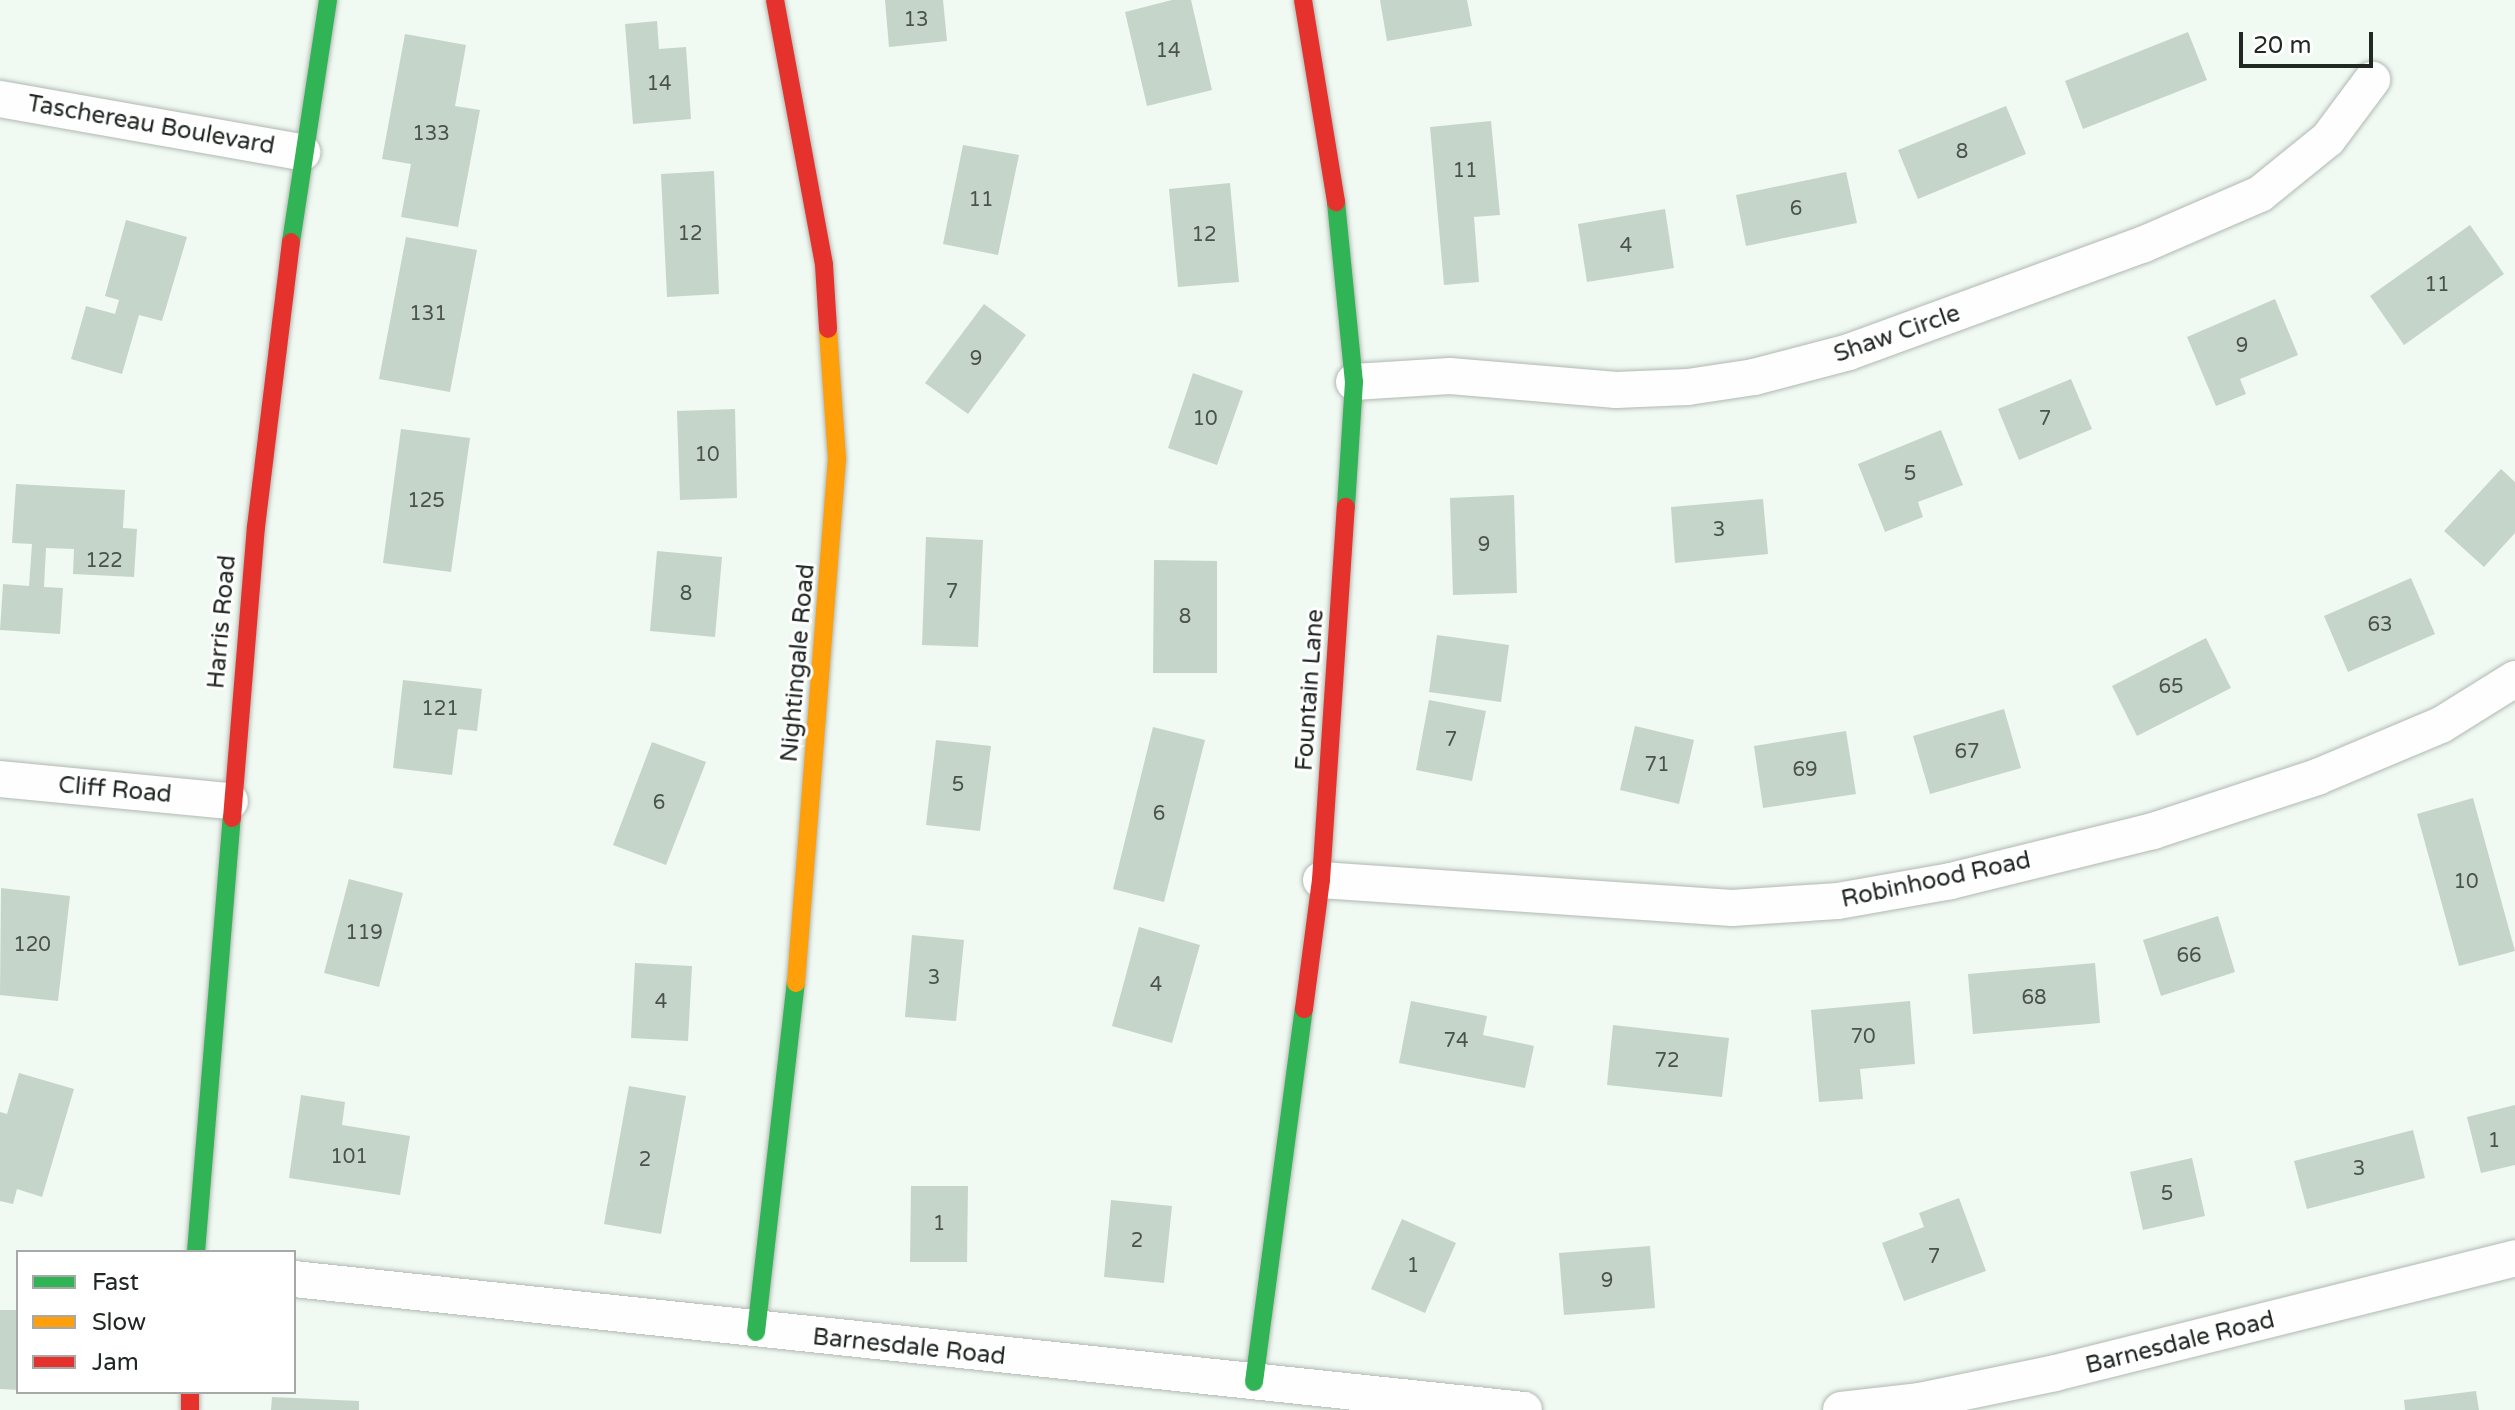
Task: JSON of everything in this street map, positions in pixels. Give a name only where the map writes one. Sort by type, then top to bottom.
[{"type":"street","name":"Harris Road","points":[[196,1250],[230,801],[261,481],[302,152],[328,0]]},
{"type":"street","name":"Nightingale Road","points":[[756,1332],[795,994],[837,459],[824,265],[775,0]]},
{"type":"street","name":"Fountain Lane","points":[[1254,1382],[1321,880],[1354,382],[1336,205],[1303,0]]},
{"type":"street","name":"Shaw Circle","points":[[1354,382],[1450,376],[1616,390],[1688,387],[1754,377],[1849,352],[2142,245],[2260,194],[2328,139],[2372,80]]},
{"type":"street","name":"Taschereau Boulevard","points":[[0,99],[302,152]]},
{"type":"street","name":"Robinhood Road","points":[[1321,880],[1732,908],[1838,901],[1951,881],[2153,831],[2374,756],[2512,689]]},
{"type":"street","name":"Cliff Road","points":[[0,779],[230,801]]},
{"type":"street","name":"Barnesdale Road","points":[[1841,1410],[1920,1401],[2055,1373],[2515,1258]]},
{"type":"street","name":"Barnesdale Road","points":[[296,1279],[756,1332],[1524,1410]]},
{"type":"building","points":[[885,0],[943,0],[947,41],[889,47]]},
{"type":"building","points":[[1172,0],[1191,0],[1212,90],[1147,106],[1125,12]]},
{"type":"building","points":[[1380,0],[1467,0],[1472,26],[1387,41]]},
{"type":"building","points":[[657,21],[659,49],[686,47],[691,119],[633,124],[625,24]]},
{"type":"building","points":[[2188,32],[2207,80],[2083,129],[2065,81]]},
{"type":"building","points":[[405,34],[466,45],[455,106],[480,110],[458,227],[401,217],[411,164],[382,159]]},
{"type":"building","points":[[2006,106],[2026,154],[1918,199],[1898,150]]},
{"type":"building","points":[[1491,121],[1500,215],[1474,217],[1479,282],[1444,285],[1430,127]]},
{"type":"building","points":[[963,145],[1019,155],[998,255],[943,244]]},
{"type":"building","points":[[714,171],[719,294],[667,297],[661,174]]},
{"type":"building","points":[[1846,172],[1857,223],[1746,246],[1736,195]]},
{"type":"building","points":[[1230,183],[1239,282],[1178,287],[1169,189]]},
{"type":"building","points":[[1665,209],[1674,268],[1587,282],[1578,224]]},
{"type":"building","points":[[126,220],[187,237],[162,321],[139,315],[122,374],[71,359],[86,306],[115,314],[119,300],[105,296]]},
{"type":"building","points":[[2470,225],[2504,274],[2404,345],[2370,296]]},
{"type":"building","points":[[406,237],[477,250],[450,392],[379,379]]},
{"type":"building","points":[[2275,299],[2298,355],[2240,379],[2246,394],[2216,406],[2187,337]]},
{"type":"building","points":[[984,304],[1026,335],[968,414],[925,383]]},
{"type":"building","points":[[1193,373],[1243,391],[1217,465],[1168,448]]},
{"type":"building","points":[[2071,379],[2092,429],[2019,460],[1998,409]]},
{"type":"building","points":[[735,409],[737,498],[680,500],[677,411]]},
{"type":"building","points":[[401,429],[470,438],[451,572],[383,563]]},
{"type":"building","points":[[1941,430],[1963,485],[1918,502],[1923,517],[1885,532],[1858,464]]},
{"type":"building","points":[[2501,469],[2515,482],[2515,533],[2484,567],[2444,531]]},
{"type":"building","points":[[16,484],[125,490],[123,528],[137,529],[134,577],[73,574],[74,549],[46,548],[44,587],[63,588],[60,634],[0,630],[3,584],[29,586],[32,544],[12,543]]},
{"type":"building","points":[[1514,495],[1517,593],[1453,595],[1450,498]]},
{"type":"building","points":[[1763,499],[1768,554],[1675,563],[1671,507]]},
{"type":"building","points":[[926,537],[983,540],[978,647],[922,645]]},
{"type":"building","points":[[657,551],[722,557],[715,637],[650,631]]},
{"type":"building","points":[[1154,560],[1217,561],[1217,673],[1153,673]]},
{"type":"building","points":[[2411,578],[2435,634],[2348,672],[2324,616]]},
{"type":"building","points":[[1437,635],[1509,645],[1501,702],[1429,692]]},
{"type":"building","points":[[2206,638],[2231,688],[2137,736],[2112,686]]},
{"type":"building","points":[[403,680],[482,689],[477,731],[458,729],[452,775],[393,768]]},
{"type":"building","points":[[1429,700],[1486,711],[1472,781],[1416,770]]},
{"type":"building","points":[[2004,709],[2021,768],[1930,794],[1913,736]]},
{"type":"building","points":[[1635,726],[1694,740],[1679,804],[1620,790]]},
{"type":"building","points":[[1153,727],[1205,740],[1164,902],[1113,889]]},
{"type":"building","points":[[1846,731],[1856,794],[1763,808],[1754,746]]},
{"type":"building","points":[[936,740],[991,746],[980,831],[926,825]]},
{"type":"building","points":[[652,742],[706,762],[666,865],[613,845]]},
{"type":"building","points":[[2473,798],[2515,951],[2459,966],[2417,814]]},
{"type":"building","points":[[349,879],[403,893],[379,987],[324,973]]},
{"type":"building","points":[[1,888],[70,896],[58,1001],[0,995]]},
{"type":"building","points":[[2218,916],[2235,972],[2161,996],[2143,940]]},
{"type":"building","points":[[1139,927],[1200,945],[1172,1043],[1112,1026]]},
{"type":"building","points":[[912,935],[964,940],[956,1021],[905,1017]]},
{"type":"building","points":[[635,963],[692,966],[688,1041],[631,1038]]},
{"type":"building","points":[[2095,963],[2100,1023],[1973,1034],[1968,974]]},
{"type":"building","points":[[1411,1001],[1487,1016],[1483,1035],[1534,1046],[1525,1088],[1399,1063]]},
{"type":"building","points":[[1910,1001],[1915,1064],[1860,1069],[1863,1099],[1819,1102],[1811,1010]]},
{"type":"building","points":[[1613,1025],[1729,1038],[1722,1097],[1607,1085]]},
{"type":"building","points":[[19,1073],[74,1089],[42,1197],[17,1189],[13,1204],[0,1201],[0,1112],[7,1114]]},
{"type":"building","points":[[629,1086],[686,1096],[661,1234],[604,1224]]},
{"type":"building","points":[[301,1095],[345,1102],[342,1125],[410,1136],[400,1195],[289,1178]]},
{"type":"building","points":[[2515,1105],[2515,1165],[2481,1173],[2467,1117]]},
{"type":"building","points":[[2413,1130],[2425,1178],[2307,1209],[2294,1161]]},
{"type":"building","points":[[2192,1158],[2205,1216],[2143,1230],[2130,1172]]},
{"type":"building","points":[[911,1186],[968,1186],[967,1262],[910,1262]]},
{"type":"building","points":[[1959,1198],[1986,1271],[1904,1301],[1882,1243],[1924,1227],[1919,1213]]},
{"type":"building","points":[[1111,1200],[1172,1206],[1164,1283],[1104,1277]]},
{"type":"building","points":[[1402,1219],[1456,1243],[1425,1313],[1371,1289]]},
{"type":"building","points":[[1650,1246],[1655,1308],[1564,1315],[1559,1253]]},
{"type":"building","points":[[0,1310],[16,1310],[16,1390],[0,1389]]},
{"type":"building","points":[[2476,1391],[2479,1410],[2405,1410],[2404,1400]]},
{"type":"building","points":[[272,1397],[359,1401],[359,1410],[271,1410]]},
{"type":"traffic: fast","points":[[291,242],[328,0]]},
{"type":"traffic: fast","points":[[1336,202],[1354,382],[1346,507]]},
{"type":"traffic: fast","points":[[196,1250],[232,818]]},
{"type":"traffic: fast","points":[[756,1332],[796,983]]},
{"type":"traffic: fast","points":[[1254,1382],[1304,1009]]},
{"type":"traffic: slow","points":[[796,983],[837,459],[828,329]]},
{"type":"traffic: jam","points":[[775,0],[824,265],[828,329]]},
{"type":"traffic: jam","points":[[1303,0],[1336,202]]},
{"type":"traffic: jam","points":[[232,818],[256,527],[291,242]]},
{"type":"traffic: jam","points":[[1304,1009],[1321,880],[1346,507]]},
{"type":"traffic: jam","points":[[190,1394],[190,1410]]}]
